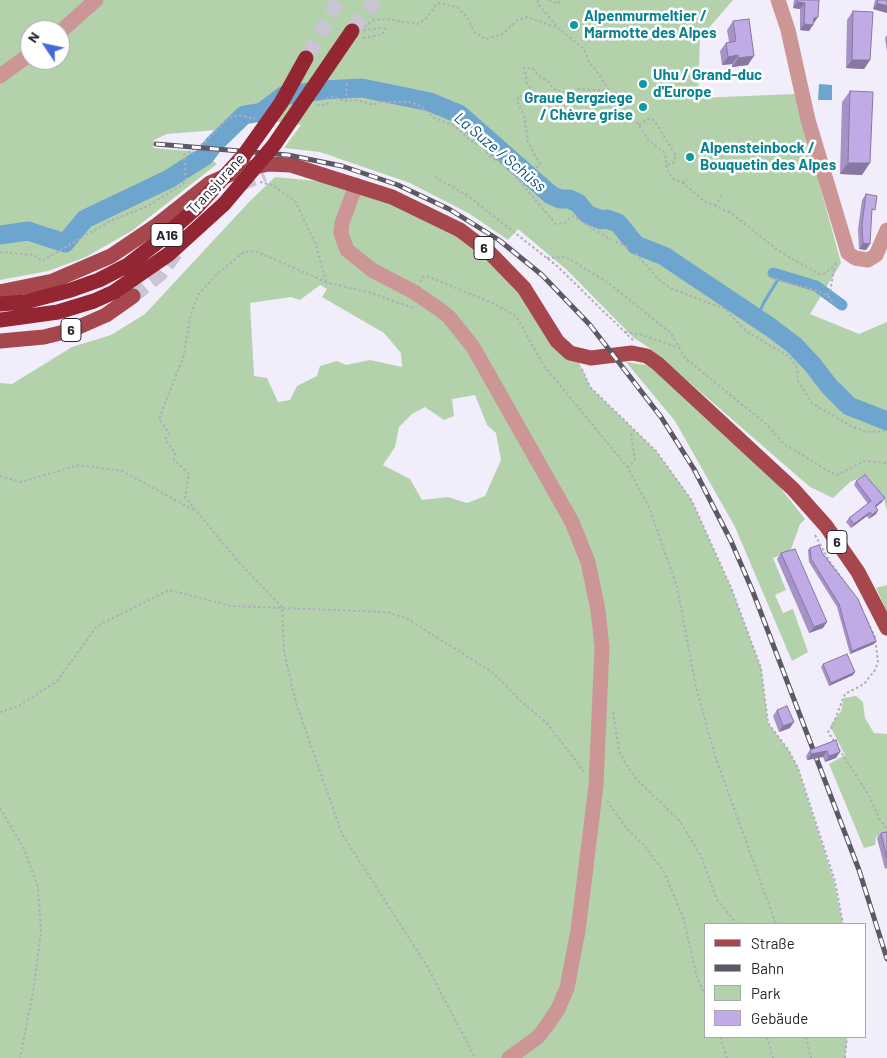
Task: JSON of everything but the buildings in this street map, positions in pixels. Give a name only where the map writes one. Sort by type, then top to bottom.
[{"type":"highway","name":"Transjurane","points":[[1,320],[58,312],[114,292],[171,253],[224,204],[274,146],[355,32]]},
{"type":"highway","name":"Transjurane","points":[[0,304],[58,294],[99,280],[128,265],[154,246],[206,198],[244,155],[281,103],[307,57]]},
{"type":"main road","name":"6","points":[[0,292],[53,281],[83,270],[134,242],[190,197],[218,179],[247,168],[278,164],[356,185],[426,212],[460,230],[482,246],[524,288],[557,341],[566,351],[576,356],[591,358],[632,353],[646,356],[658,364],[793,489],[826,526],[862,579],[887,628]]},
{"type":"main road","name":"6","points":[[264,180],[309,171]]},
{"type":"main road","name":"6","points":[[0,340],[35,338],[72,330],[106,314],[133,296]]},
{"type":"street","points":[[70,23],[96,0]]},
{"type":"street","points":[[778,0],[788,30],[808,120],[848,253],[862,260],[874,256],[883,244],[887,230]]},
{"type":"street","points":[[0,76],[20,61]]},
{"type":"street","points":[[356,185],[342,223],[341,234],[347,250],[372,270],[414,292],[449,317],[473,348],[555,490],[581,544],[598,610],[602,647],[596,786],[578,931],[567,988],[558,1009],[538,1038],[509,1058]]},
{"type":"path","points":[[538,0],[538,4],[558,28],[584,49],[589,62],[620,110],[639,125],[649,141],[665,153],[668,174],[704,201],[731,213],[779,251],[816,273],[826,273],[838,261]]},
{"type":"path","points":[[549,0],[557,4],[562,0]]},
{"type":"path","points":[[355,32],[381,36],[385,29],[364,30],[366,25],[374,20],[386,19],[414,24],[422,22],[440,3],[457,7],[467,17],[474,32],[486,39],[502,34],[518,20],[527,17],[558,28]]},
{"type":"path","points":[[522,180],[539,166],[528,142],[524,116],[517,101],[518,97],[522,96],[536,100],[537,98],[527,83],[524,68],[532,68],[538,75],[549,82],[554,89],[561,92],[577,89],[608,91]]},
{"type":"path","points":[[346,101],[347,82]]},
{"type":"path","points":[[616,104],[627,96]]},
{"type":"path","points":[[314,104],[320,107],[327,105],[328,98],[334,97],[346,101],[354,100],[374,105],[379,102],[410,102],[421,106],[434,118],[453,126],[474,143],[481,145],[492,159],[503,162],[522,180],[532,197],[556,224],[564,224],[573,216],[598,234],[611,240]]},
{"type":"path","points":[[0,252],[34,255],[42,261],[110,221],[148,206],[182,186],[186,180],[183,157],[204,143],[227,119],[234,116],[249,119],[260,117]]},
{"type":"path","points":[[639,125],[648,119],[654,120],[676,156],[673,163],[667,165]]},
{"type":"path","points":[[435,177],[468,196],[547,258],[624,332],[642,335],[680,348]]},
{"type":"path","points":[[683,184],[688,179]]},
{"type":"path","points":[[264,180],[287,194],[298,206],[316,246],[326,282]]},
{"type":"path","points":[[716,206],[722,195]]},
{"type":"path","points":[[616,242],[630,248]]},
{"type":"path","points":[[419,310],[374,294],[326,282],[255,251],[244,252],[218,273],[198,295],[190,317],[184,355],[159,420],[169,433],[165,439],[175,453],[174,460],[189,474],[185,497],[194,511],[282,607],[284,651],[296,704],[342,834],[427,966],[475,1058]]},
{"type":"path","points":[[636,253],[658,278],[670,288],[725,309],[746,331],[790,357],[797,368],[798,381],[812,403],[849,425],[866,432],[887,432]]},
{"type":"path","points":[[547,258],[566,257],[594,272],[671,334],[685,358],[766,424],[784,444],[830,472],[838,475],[864,461],[887,463]]},
{"type":"path","points":[[827,295],[830,292],[834,267]]},
{"type":"path","points":[[414,292],[424,276],[427,276],[495,304],[516,316],[544,366],[628,468],[649,508],[677,588],[696,688],[715,756],[776,923]]},
{"type":"path","points":[[772,278],[827,295],[832,301]]},
{"type":"path","points":[[576,356],[590,387],[635,429],[667,465],[692,501],[732,590],[761,668],[768,723],[789,751],[798,768],[834,881],[843,923]]},
{"type":"path","points":[[628,468],[635,459],[631,436],[635,429]]},
{"type":"path","points":[[0,476],[21,482],[79,465],[122,472],[194,511]]},
{"type":"path","points":[[816,535],[830,562],[852,592]]},
{"type":"path","points":[[0,712],[19,706],[57,681],[97,626],[169,590],[231,606],[386,612],[406,618],[492,672],[546,723],[627,829],[643,844],[664,872],[683,917],[697,977],[704,993]]},
{"type":"path","points":[[865,615],[876,637],[878,662],[875,670],[864,684],[845,694],[832,727],[828,732],[868,794],[880,820],[887,829]]},
{"type":"path","points":[[612,705],[618,751],[636,778],[680,820],[701,856],[718,900],[736,923]]},
{"type":"path","points":[[0,808],[24,849],[38,887],[41,932],[33,992],[20,1058]]},
{"type":"path","points":[[720,1038],[727,1058]]},
{"type":"path","points":[[767,1038],[773,1058]]},
{"type":"path","points":[[806,1038],[811,1058]]},
{"type":"path","points":[[845,1058],[847,1038]]},
{"type":"green space","points":[[0,0],[733,0],[700,38],[698,98],[795,94],[841,263],[810,314],[859,334],[887,322],[887,511],[884,498],[862,477],[850,482],[833,498],[810,487],[651,349],[634,338],[567,270],[518,229],[508,240],[470,214],[410,183],[320,152],[284,148],[301,125],[263,120],[217,130],[167,134],[154,140],[153,148],[200,152],[217,164],[133,230],[86,257],[48,271],[0,280]]},
{"type":"green space","points":[[275,177],[356,185],[474,240],[576,356],[590,387],[656,451],[692,501],[732,590],[761,668],[768,723],[789,751],[798,768],[834,881],[843,923],[704,923],[704,1038],[847,1038],[845,1058],[0,1058],[0,383],[12,384],[72,347],[111,335],[145,314],[250,201]],"holes":[[[320,285],[327,289],[322,297],[384,333],[401,353],[402,367],[370,360],[346,365],[337,361],[320,366],[317,376],[297,386],[290,400],[278,402],[267,378],[254,376],[250,303],[291,297],[300,300]],[[475,395],[487,425],[496,433],[501,460],[485,496],[467,503],[448,497],[422,500],[410,479],[383,465],[395,447],[399,427],[412,414],[425,407],[444,420],[454,416],[452,399]]]},
{"type":"green space","points":[[626,362],[646,365],[662,375],[779,486],[805,519],[800,524],[790,552],[773,558],[786,590],[775,595],[783,613],[793,609],[808,652],[792,661],[735,527],[675,421]]},
{"type":"green space","points":[[887,585],[887,612],[876,588]]},
{"type":"green space","points":[[856,696],[863,702],[865,718],[874,733],[887,734],[887,833],[876,837],[875,845],[864,848],[829,764],[845,755],[830,726],[841,711],[844,698]]},
{"type":"water","points":[[819,84],[832,85],[832,100],[818,100]]},
{"type":"waterway","name":"La Suze / Schüss","points":[[0,235],[28,231],[65,243],[85,219],[169,179],[205,156],[214,144],[244,115],[262,112],[283,96],[323,90],[362,88],[430,102],[459,114],[551,195],[578,203],[587,214],[601,220],[607,219],[618,223],[636,245],[664,256],[770,327],[794,345],[849,406],[887,421]]},
{"type":"waterway","points":[[773,273],[816,286],[842,305]]},
{"type":"waterway","points":[[757,319],[763,304],[780,276]]},
{"type":"tunnel","points":[[308,55],[339,0]]},
{"type":"tunnel","points":[[353,29],[376,0]]},
{"type":"tunnel","points":[[240,184],[264,174]]},
{"type":"tunnel","points":[[133,296],[160,274],[180,247]]},
{"type":"railway","points":[[156,144],[288,155],[342,166],[398,185],[449,209],[499,240],[542,275],[590,325],[661,417],[694,469],[731,541],[753,592],[859,870],[887,959]]},
{"type":"place","name":"Alpenmurmeltier / Marmotte des Alpes","points":[[574,25]]},
{"type":"place","name":"Uhu / Grand-duc d'Europe","points":[[643,84]]},
{"type":"place","name":"Graue Bergziege / Chèvre grise","points":[[643,107]]},
{"type":"place","name":"Alpensteinbock / Bouquetin des Alpes","points":[[690,157]]}]
